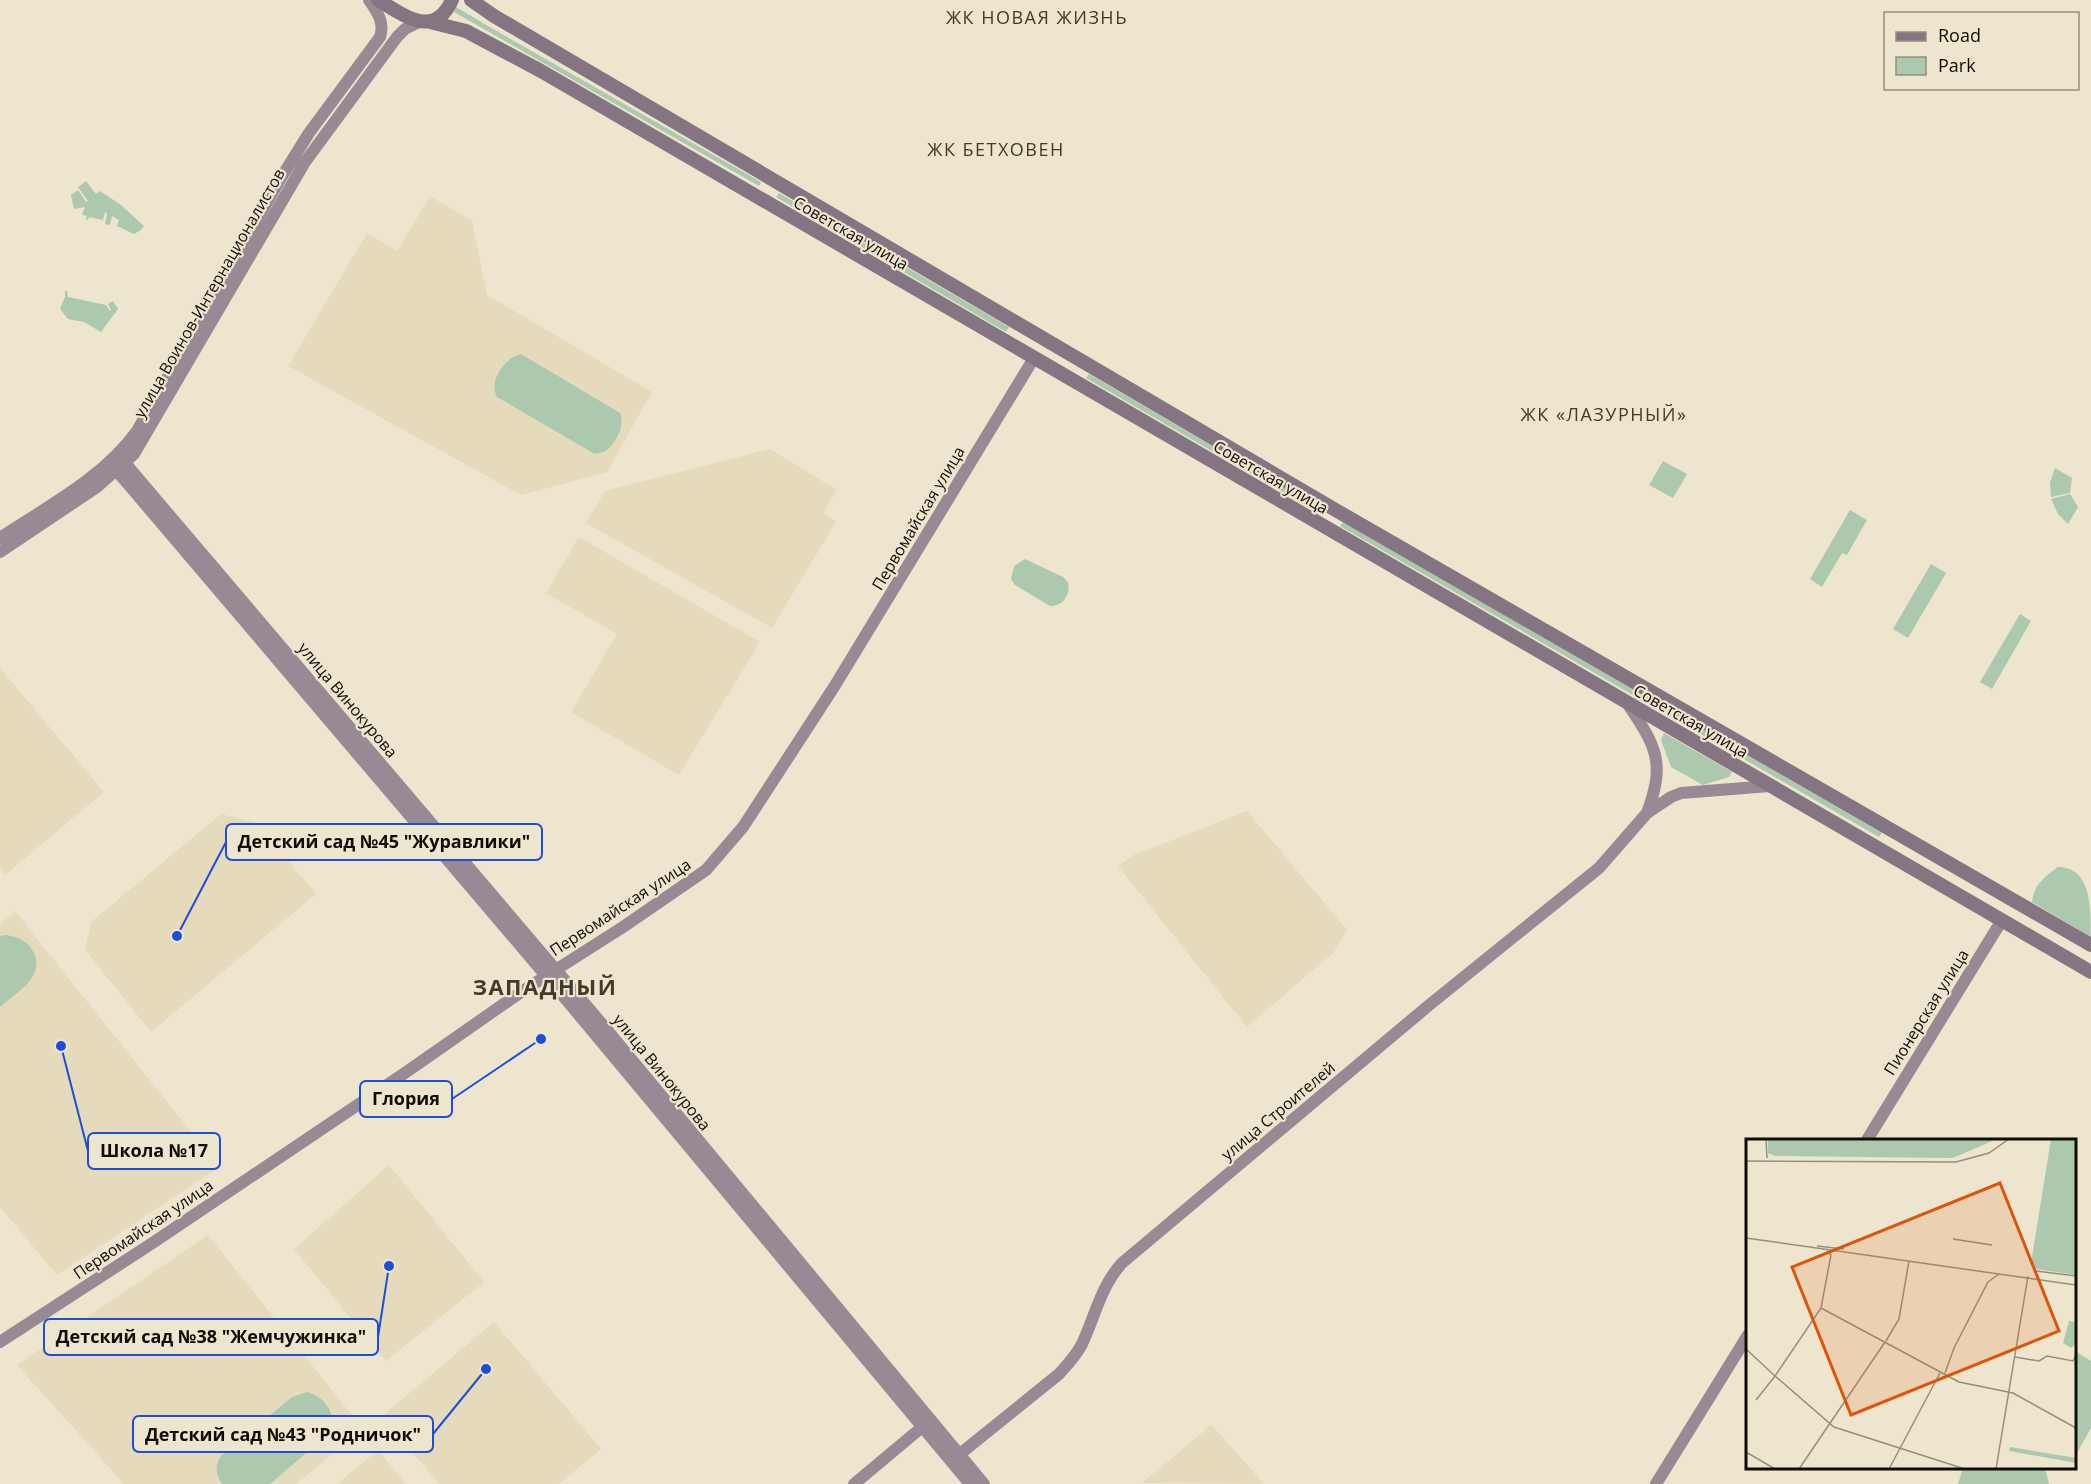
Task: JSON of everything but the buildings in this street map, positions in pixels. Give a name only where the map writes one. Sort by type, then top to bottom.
[{"type":"main road","name":"улица Воинов-Интернационалистов","points":[[244,255],[280,178],[309,133],[380,37],[382,24],[369,0]]},
{"type":"main road","name":"Советская улица","points":[[378,0],[424,22],[450,26],[481,38],[2091,972]]},
{"type":"main road","points":[[424,22],[439,18],[452,0]]},
{"type":"main road","name":"Советская улица","points":[[471,0],[494,16],[1339,512],[2091,945]]},
{"type":"main road","name":"улица Воинов-Интернационалистов","points":[[2,544],[97,487],[119,464],[244,255],[305,162],[397,37],[405,29],[424,22]]},
{"type":"main road","points":[[763,201],[774,181]]},
{"type":"main road","name":"Первомайская улица","points":[[0,1342],[195,1215],[550,973],[623,927],[706,870],[743,827],[834,687],[1045,340]]},
{"type":"main road","name":"улица Винокурова","points":[[119,464],[550,973],[602,1024],[761,1225],[955,1458],[984,1484]]},
{"type":"main road","points":[[1329,530],[1339,512]]},
{"type":"main road","name":"улица Строителей","points":[[1627,703],[1647,733],[1655,754],[1656,788],[1647,813]]},
{"type":"main road","name":"улица Строителей","points":[[955,1458],[1059,1374],[1071,1361],[1081,1345],[1110,1276],[1122,1263],[1428,1006],[1599,868],[1647,813],[1671,797],[1682,794],[1770,786]]},
{"type":"main road","points":[[1887,854],[1898,834]]},
{"type":"main road","name":"Пионерская улица","points":[[1868,1139],[2014,901]]},
{"type":"main road","points":[[1656,1484],[1746,1338]]},
{"type":"main road","points":[[854,1484],[926,1423]]},
{"type":"main road","name":"улица Винокурова","points":[[955,1458],[970,1484]]},
{"type":"shaded area","points":[[430,196],[472,221],[487,295],[652,392],[607,472],[521,495],[288,366],[367,233],[397,251]]},
{"type":"shaded area","points":[[770,449],[837,490],[823,513],[836,522],[772,628],[586,523],[605,491]]},
{"type":"shaded area","points":[[579,537],[760,642],[679,775],[571,712],[617,634],[546,593]]},
{"type":"shaded area","points":[[0,668],[104,792],[5,875],[0,869]]},
{"type":"shaded area","points":[[1247,811],[1347,930],[1334,952],[1247,1027],[1118,866],[1134,855]]},
{"type":"shaded area","points":[[221,814],[257,823],[316,894],[151,1032],[85,950],[91,922]]},
{"type":"shaded area","points":[[15,911],[219,1167],[57,1275],[0,1207],[0,924]]},
{"type":"shaded area","points":[[389,1165],[484,1282],[386,1361],[294,1249]]},
{"type":"shaded area","points":[[208,1235],[363,1429],[296,1484],[124,1484],[17,1365]]},
{"type":"shaded area","points":[[494,1322],[601,1449],[559,1484],[439,1484],[382,1416]]},
{"type":"shaded area","points":[[1211,1424],[1264,1484],[1142,1483],[1204,1431]]},
{"type":"shaded area","points":[[378,1450],[406,1484],[337,1484]]},
{"type":"green space","points":[[456,7],[761,182],[759,186],[454,12]]},
{"type":"green space","points":[[86,181],[96,194],[100,191],[121,205],[144,226],[141,230],[134,234],[117,226],[119,220],[112,216],[110,225],[105,224],[107,213],[105,212],[103,220],[89,217],[86,220],[87,217],[82,214],[85,207],[74,209],[71,195],[78,190],[86,202],[88,201],[78,187]]},
{"type":"green space","points":[[779,193],[1009,327],[1006,332],[776,197]]},
{"type":"green space","points":[[65,291],[68,297],[106,305],[110,311],[108,304],[113,301],[118,309],[101,332],[84,322],[68,319],[60,309]]},
{"type":"green space","points":[[521,354],[620,413],[621,426],[611,446],[605,451],[593,453],[497,397],[496,377],[509,360]]},
{"type":"green space","points":[[1089,374],[1322,510],[1320,514],[1086,378]]},
{"type":"green space","points":[[1663,461],[1687,474],[1673,498],[1649,485]]},
{"type":"green space","points":[[2055,468],[2072,478],[2070,493],[2051,497],[2050,483]]},
{"type":"green space","points":[[2070,494],[2078,507],[2068,524],[2058,514],[2051,499]]},
{"type":"green space","points":[[1850,510],[1867,520],[1847,555],[1842,553],[1822,587],[1810,579]]},
{"type":"green space","points":[[1343,522],[1882,833],[1879,837],[1340,526]]},
{"type":"green space","points":[[1025,559],[1063,577],[1068,582],[1067,595],[1062,602],[1050,606],[1015,585],[1011,579],[1014,566]]},
{"type":"green space","points":[[1931,564],[1946,573],[1908,638],[1893,629]]},
{"type":"green space","points":[[2020,614],[2031,621],[1992,689],[1980,682]]},
{"type":"green space","points":[[1664,733],[1732,772],[1729,777],[1703,785],[1671,767],[1661,740]]},
{"type":"green space","points":[[2058,867],[2069,869],[2083,881],[2089,902],[2091,937],[2032,902],[2041,882]]},
{"type":"green space","points":[[6,935],[22,940],[31,948],[36,960],[36,968],[28,983],[0,1007],[0,936]]},
{"type":"green space","points":[[2076,1352],[2091,1361],[2091,1428],[2076,1455]]},
{"type":"green space","points":[[307,1392],[320,1398],[329,1409],[332,1421],[327,1435],[270,1484],[222,1484],[217,1470],[217,1463],[221,1456],[292,1397]]},
{"type":"green space","points":[[1963,1469],[2045,1469],[2049,1484],[1958,1484]]},
{"type":"place","name":"Детский сад №45 \"Журавлики\"","points":[[177,936]]},
{"type":"place","name":"Глория","points":[[541,1039]]},
{"type":"place","name":"Школа №17","points":[[61,1046]]},
{"type":"place","name":"Детский сад №38 \"Жемчужинка\"","points":[[389,1266]]},
{"type":"place","name":"Детский сад №43 \"Родничок\"","points":[[486,1369]]},
{"type":"district","name":"ЖК НОВАЯ ЖИЗНЬ","points":[[1037,17]]},
{"type":"district","name":"ЖК БЕТХОВЕН","points":[[996,149]]},
{"type":"district","name":"ЖК «ЛАЗУРНЫЙ»","points":[[1604,414]]},
{"type":"district","name":"ЗАПАДНЫЙ","points":[[545,986]]}]
